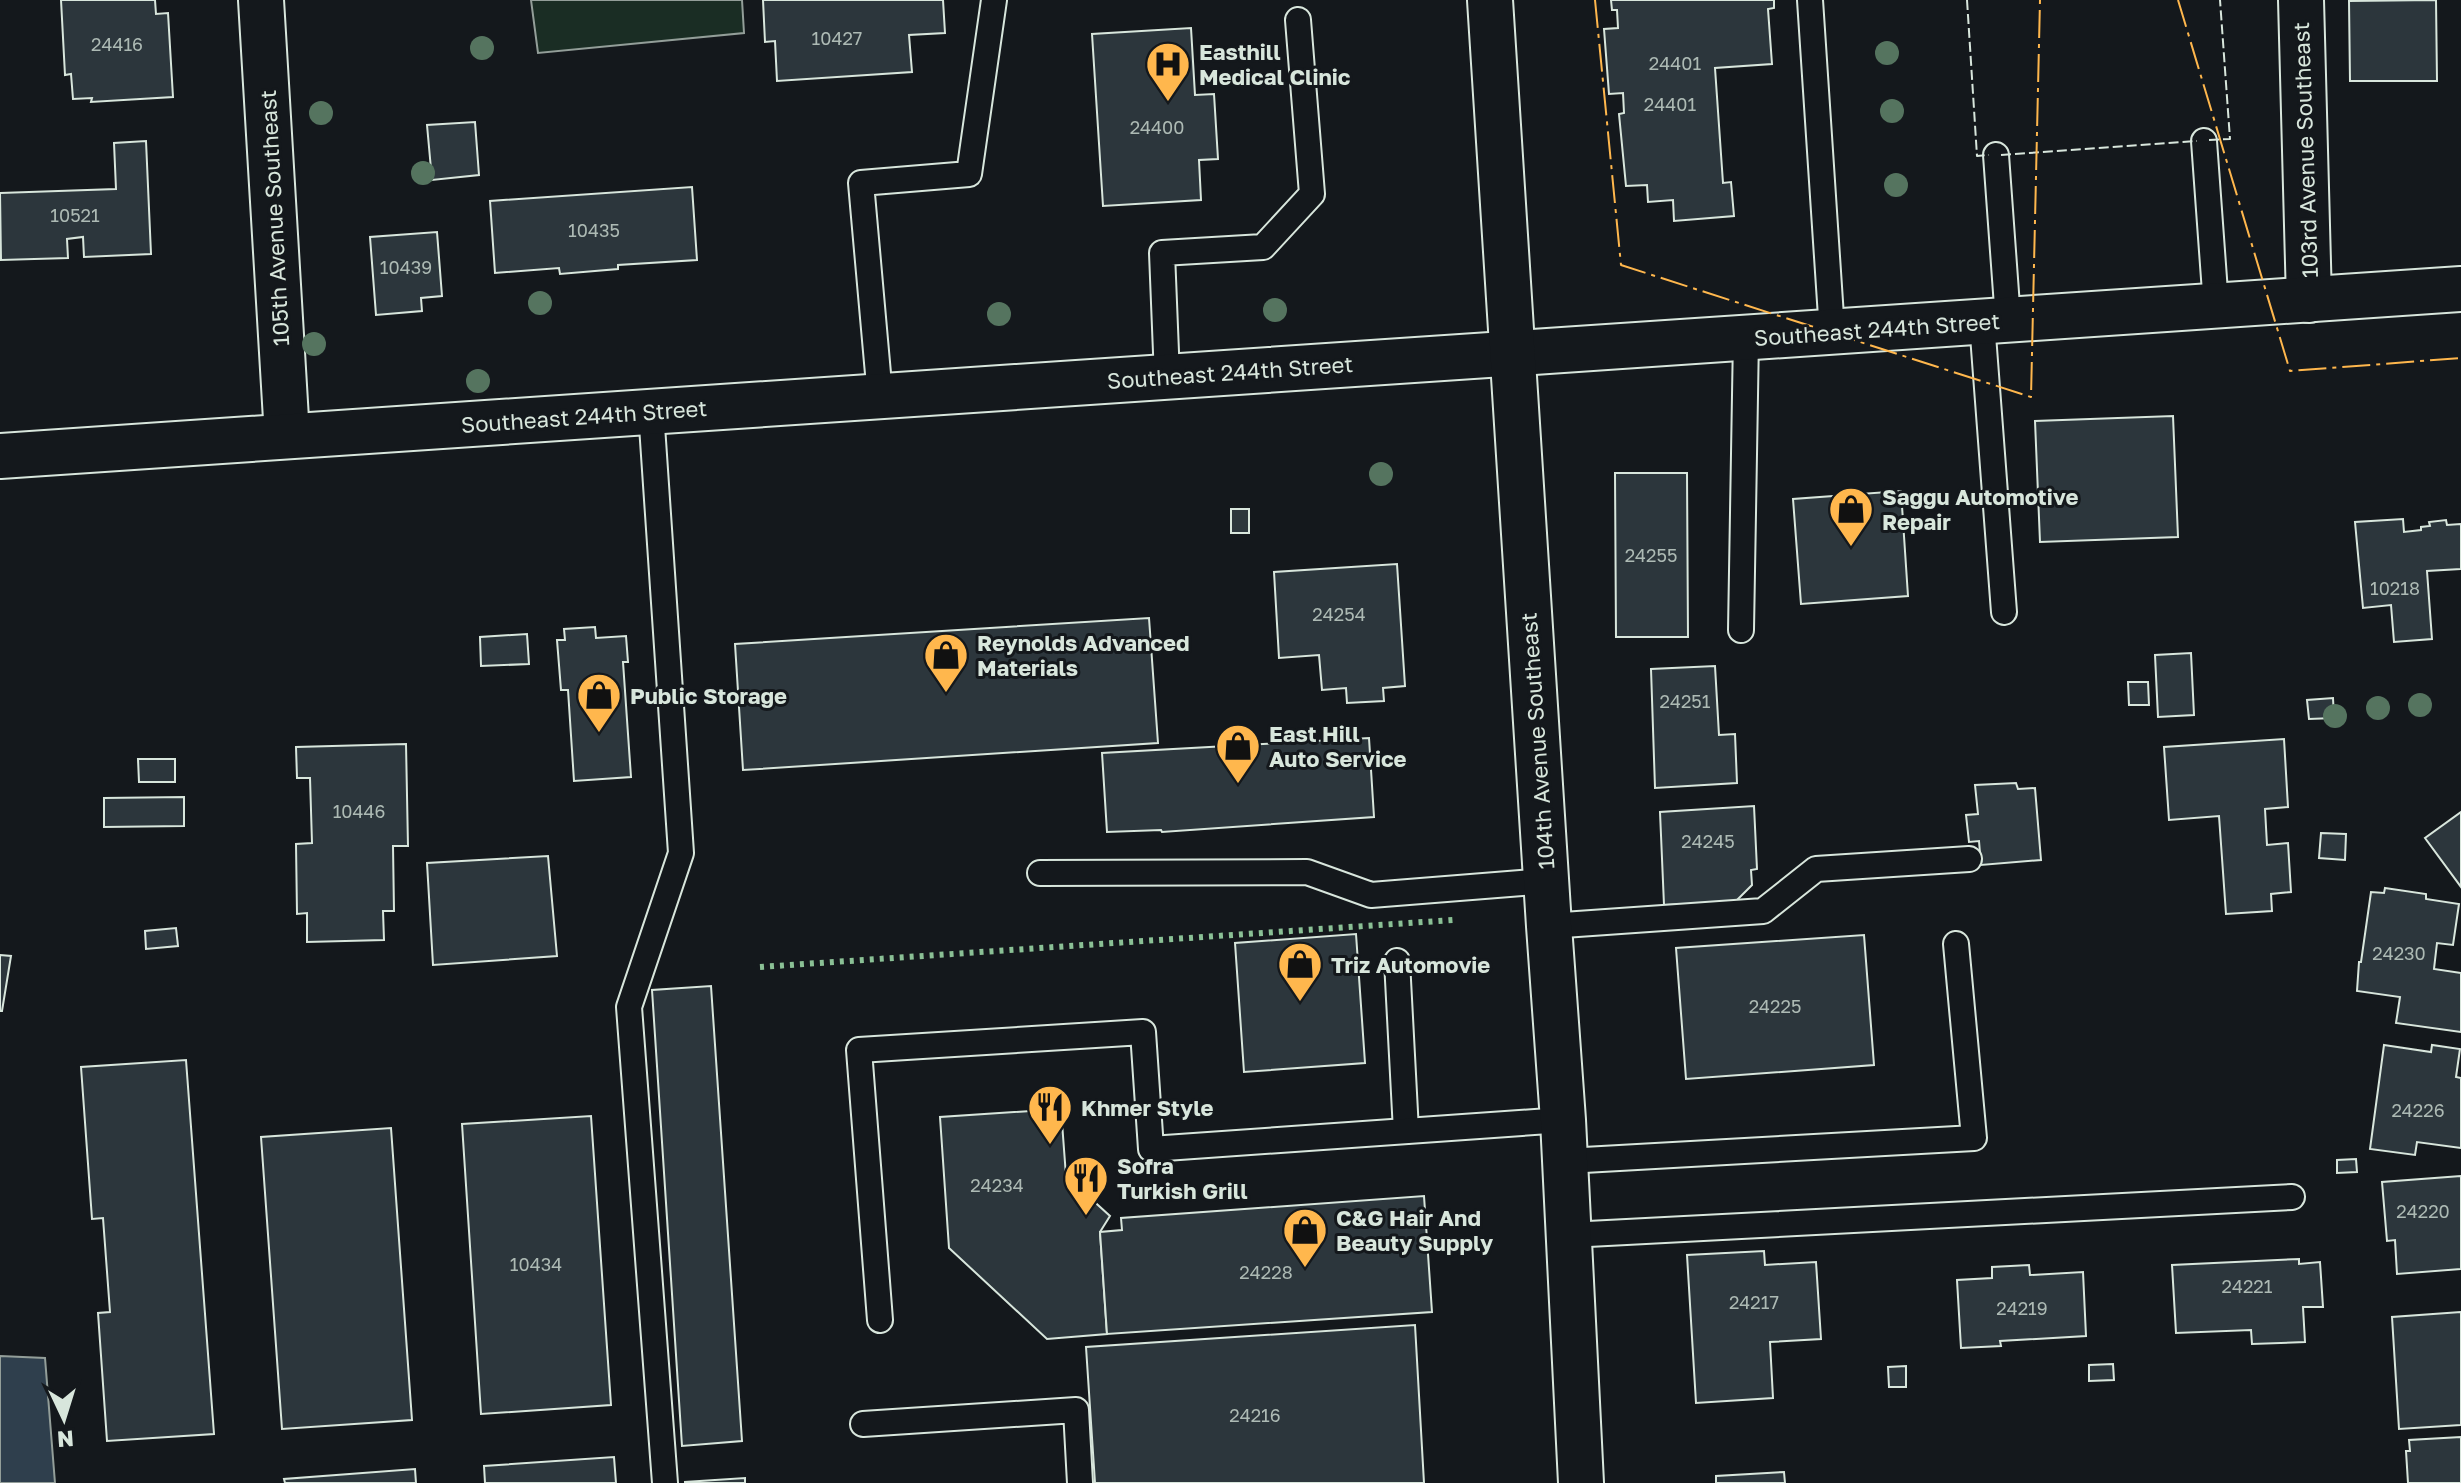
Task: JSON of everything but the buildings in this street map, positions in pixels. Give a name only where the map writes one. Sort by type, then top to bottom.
[{"type":"street","name":"105th Avenue Southeast","points":[[261,0],[287,436]]},
{"type":"street","name":"104th Avenue Southeast","points":[[1490,0],[1564,1140],[1581,1483]]},
{"type":"street","name":"103rd Avenue Southeast","points":[[2301,0],[2309,300]]},
{"type":"street","name":"Southeast 244th Street","points":[[0,456],[2461,289]]},
{"type":"lane","points":[[880,396],[861,183],[969,174],[994,0]]},
{"type":"lane","points":[[1810,0],[1832,332]]},
{"type":"lane","points":[[1167,377],[1162,253],[1263,247],[1312,194],[1298,20]]},
{"type":"lane","points":[[2204,141],[2216,306]]},
{"type":"lane","points":[[1996,155],[1995,321],[2004,612]]},
{"type":"lane","points":[[1741,630],[1746,337]]},
{"type":"lane","points":[[651,411],[681,853],[629,1007],[665,1483]]},
{"type":"lane","points":[[1549,926],[1763,911],[1816,869],[1969,859]]},
{"type":"lane","points":[[1040,873],[1307,872],[1371,895],[1546,881]]},
{"type":"lane","points":[[880,1320],[859,1050],[1143,1032],[1151,1149],[1406,1131],[1564,1140],[1974,1138],[1956,944]]},
{"type":"lane","points":[[1397,961],[1406,1131]]},
{"type":"lane","points":[[1569,1235],[2292,1197]]},
{"type":"lane","points":[[863,1424],[1076,1410],[1080,1483]]},
{"type":"green space","points":[[531,0],[742,0],[744,33],[538,53]]},
{"type":"water","points":[[0,1356],[45,1358],[55,1483],[0,1483]]},
{"type":"hedge","points":[[760,967],[1453,920]]},
{"type":"fence","points":[[1967,0],[1977,156],[1989,155]]},
{"type":"fence","points":[[2209,140],[2230,139],[2220,0]]},
{"type":"fence","points":[[2001,155],[2197,141]]},
{"type":"power","points":[[1595,0],[1621,265],[2031,397],[2040,0]]},
{"type":"power","points":[[2178,0],[2290,371],[2461,358]]},
{"type":"place","name":"Easthill Medical Clinic","points":[[1168,103]]},
{"type":"place","name":"Saggu Automotive Repair","points":[[1851,548]]},
{"type":"place","name":"Reynolds Advanced Materials","points":[[946,694]]},
{"type":"place","name":"Public Storage","points":[[599,734]]},
{"type":"place","name":"East Hill Auto Service","points":[[1238,785]]},
{"type":"place","name":"Triz Automovie","points":[[1300,1003]]},
{"type":"place","name":"Khmer Style","points":[[1050,1146]]},
{"type":"place","name":"Sofra Turkish Grill","points":[[1086,1217]]},
{"type":"place","name":"C&G Hair And Beauty Supply","points":[[1305,1269]]}]
